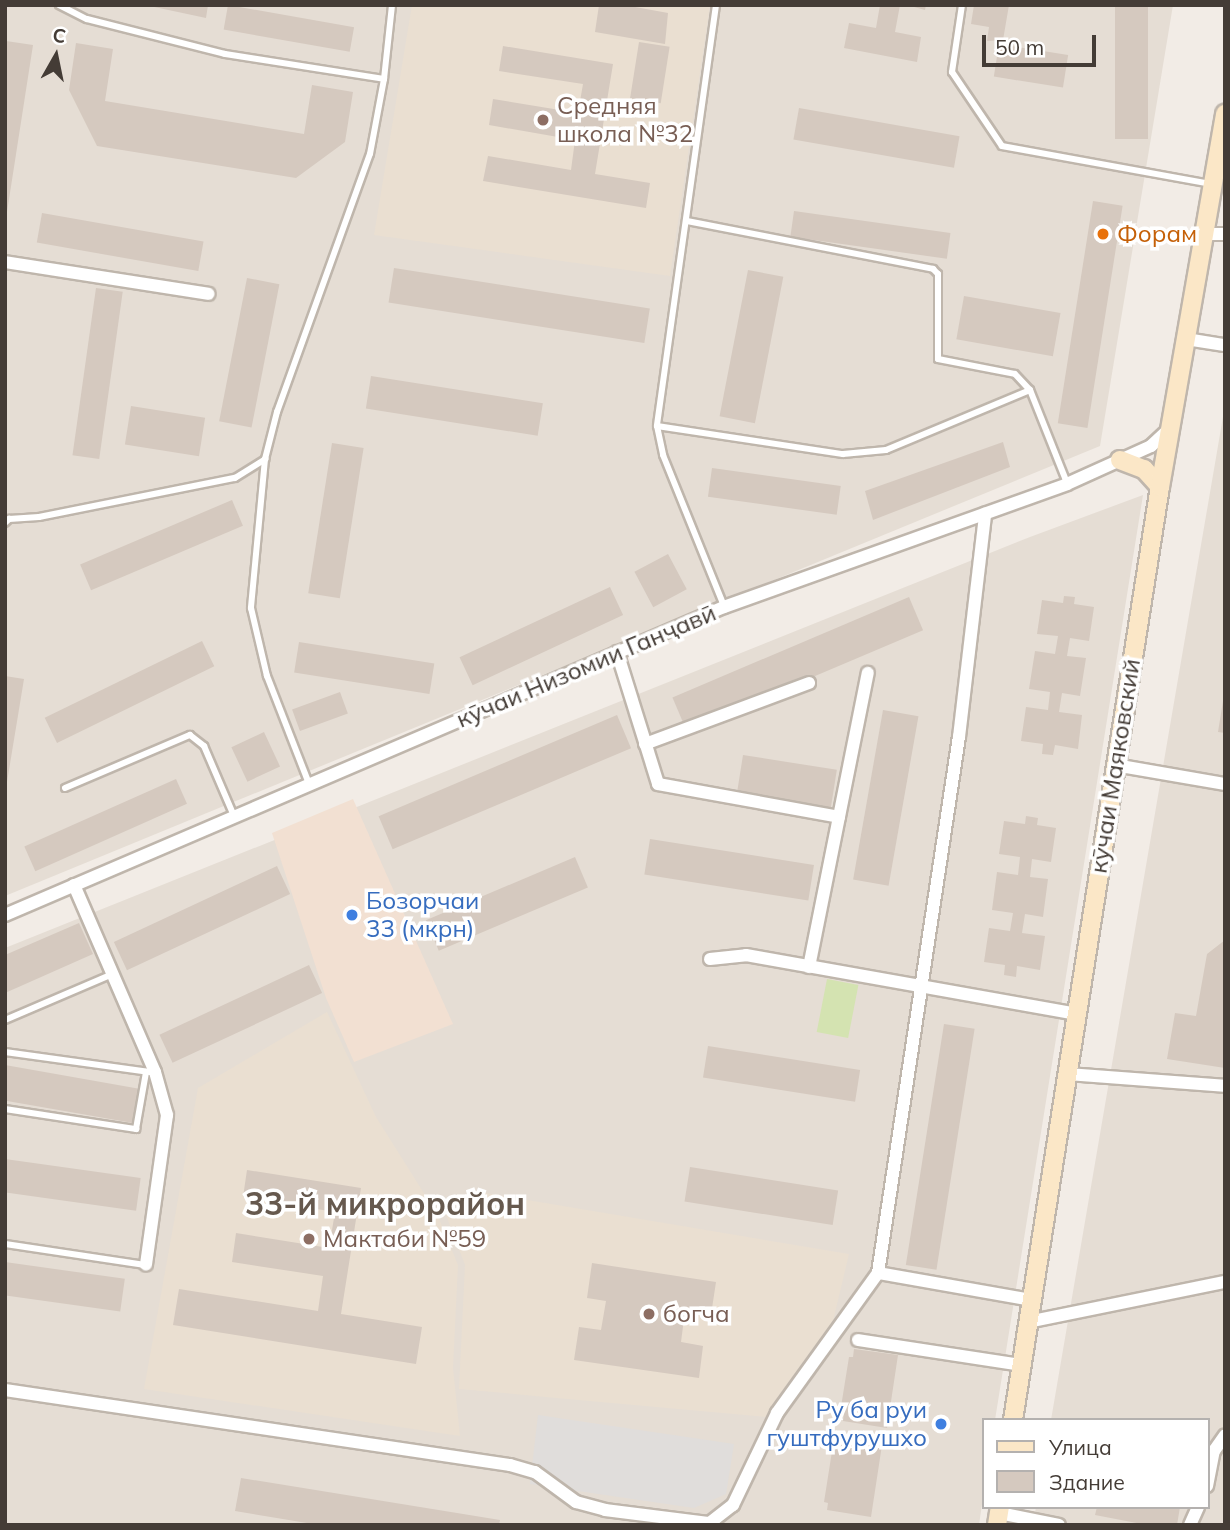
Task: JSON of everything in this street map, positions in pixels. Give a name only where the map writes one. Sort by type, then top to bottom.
[{"type":"street","name":"кӯчаи Маяковский","points":[[1013,1418],[1160,487],[1225,114]]},
{"type":"street","points":[[1204,234],[1225,234]]},
{"type":"street","points":[[5,262],[209,294]]},
{"type":"street","points":[[1186,339],[1225,345]]},
{"type":"street","name":"кӯчаи Низомии Ганҷавӣ","points":[[5,915],[724,607],[1067,484],[1151,446],[1170,428]]},
{"type":"street","points":[[1120,460],[1144,469],[1160,487]]},
{"type":"street","points":[[5,1390],[510,1465],[535,1472],[576,1502],[605,1510],[707,1524],[733,1505],[777,1413],[877,1273],[958,737],[985,513]]},
{"type":"street","points":[[617,652],[658,784],[839,817]]},
{"type":"street","points":[[809,967],[868,673]]},
{"type":"street","points":[[645,744],[809,683]]},
{"type":"street","points":[[1115,765],[1225,784]]},
{"type":"street","points":[[74,885],[113,974],[167,1115],[146,1265]]},
{"type":"street","points":[[710,959],[746,955],[1076,1014]]},
{"type":"street","points":[[1067,1074],[1225,1086]]},
{"type":"street","points":[[877,1273],[1031,1300]]},
{"type":"street","points":[[1028,1322],[1225,1282]]},
{"type":"street","points":[[858,1340],[1021,1364]]},
{"type":"street","points":[[1209,1476],[1214,1451],[1225,1435]]},
{"type":"street","points":[[1190,1525],[1197,1509]]},
{"type":"street","points":[[998,1515],[1059,1525]]},
{"type":"lane","points":[[59,5],[87,19],[225,54],[384,79]]},
{"type":"lane","points":[[309,784],[267,676],[251,608],[265,459],[277,412],[370,154],[384,79],[392,5]]},
{"type":"lane","points":[[716,5],[657,426],[663,455],[724,607]]},
{"type":"lane","points":[[962,5],[951,72],[1002,146],[1214,184]]},
{"type":"lane","points":[[687,221],[933,269],[938,274],[938,359],[1015,374],[1030,390],[1067,484]]},
{"type":"lane","points":[[657,426],[843,454],[886,450],[1030,390]]},
{"type":"lane","points":[[5,523],[9,519],[39,517],[235,478],[265,459]]},
{"type":"lane","points":[[65,788],[190,735],[204,746],[234,816]]},
{"type":"lane","points":[[5,1020],[113,974]]},
{"type":"lane","points":[[5,1052],[150,1072],[136,1129],[5,1109]]},
{"type":"lane","points":[[5,1244],[146,1265]]},
{"type":"shaded area","points":[[5,5],[1173,5],[1100,446],[5,896]]},
{"type":"shaded area","name":"Средняя школа №32","points":[[412,5],[710,5],[670,276],[374,235]]},
{"type":"shaded area","points":[[1225,405],[1225,1525],[1033,1525],[1036,1509],[1209,1509],[1209,1418],[1051,1418]]},
{"type":"shaded area","points":[[1143,495],[995,1418],[982,1418],[982,1504],[979,1525],[5,1525],[5,948],[1030,537]]},
{"type":"shaded area","name":"Бозорчаи 33 (мкрн)","points":[[353,799],[453,1024],[354,1062],[326,998],[272,833]]},
{"type":"shaded area","name":"Мактаби №59","points":[[327,1012],[376,1117],[437,1214],[458,1265],[453,1368],[460,1436],[144,1389],[198,1088]]},
{"type":"shaded area","name":"богча","points":[[485,1193],[849,1254],[823,1363],[768,1417],[459,1389],[465,1265],[446,1215]]},
{"type":"shaded area","points":[[538,1415],[734,1444],[726,1494],[694,1508],[530,1484]]},
{"type":"green space","points":[[827,979],[858,985],[848,1038],[817,1032]]},
{"type":"building","points":[[145,5],[208,5],[206,18]]},
{"type":"building","points":[[228,5],[354,27],[350,52],[224,30]]},
{"type":"building","points":[[599,5],[624,5],[668,13],[665,44],[595,32]]},
{"type":"building","points":[[880,5],[900,5],[895,32],[921,37],[917,62],[844,48],[849,23],[876,28]]},
{"type":"building","points":[[907,5],[926,5],[925,10]]},
{"type":"building","points":[[974,5],[1009,5],[1003,40],[987,41],[989,27],[971,24]]},
{"type":"building","points":[[1115,5],[1148,5],[1148,139],[1115,139]]},
{"type":"building","points":[[6,41],[33,45],[5,212]]},
{"type":"building","points":[[639,42],[670,47],[661,103],[630,98]]},
{"type":"building","points":[[76,43],[113,49],[105,101],[304,134],[312,85],[353,92],[345,142],[296,178],[97,146],[69,90]]},
{"type":"building","points":[[999,44],[1068,55],[1063,88],[994,77]]},
{"type":"building","points":[[503,46],[613,64],[595,174],[650,183],[646,208],[483,181],[488,156],[571,170],[575,140],[489,125],[493,99],[578,113],[583,84],[499,71]]},
{"type":"building","points":[[799,108],[960,136],[954,168],[793,140]]},
{"type":"building","points":[[1093,201],[1123,206],[1087,428],[1058,423]]},
{"type":"building","points":[[794,211],[950,233],[947,259],[790,237]]},
{"type":"building","points":[[42,213],[204,241],[198,271],[37,243]]},
{"type":"building","points":[[394,268],[650,309],[644,343],[389,303]]},
{"type":"building","points":[[748,270],[783,277],[755,423],[720,416]]},
{"type":"building","points":[[247,278],[279,284],[252,428],[219,421]]},
{"type":"building","points":[[96,288],[123,292],[99,459],[72,455]]},
{"type":"building","points":[[964,296],[1061,313],[1053,356],[956,339]]},
{"type":"building","points":[[371,376],[543,403],[538,436],[366,409]]},
{"type":"building","points":[[131,406],[205,418],[199,456],[125,445]]},
{"type":"building","points":[[1003,442],[1010,467],[873,520],[865,491]]},
{"type":"building","points":[[332,443],[364,448],[340,598],[308,593]]},
{"type":"building","points":[[712,468],[841,486],[837,515],[708,497]]},
{"type":"building","points":[[232,500],[243,526],[91,590],[80,564]]},
{"type":"building","points":[[668,554],[687,589],[653,607],[634,572]]},
{"type":"building","points":[[610,587],[623,615],[473,685],[460,657]]},
{"type":"building","points":[[1064,596],[1075,597],[1074,604],[1094,607],[1089,641],[1070,638],[1067,656],[1086,658],[1080,696],[1062,693],[1059,712],[1082,715],[1078,749],[1055,745],[1053,755],[1042,754],[1043,744],[1021,741],[1026,707],[1048,710],[1050,692],[1029,689],[1035,651],[1055,654],[1058,636],[1037,634],[1042,600],[1063,603]]},
{"type":"building","points":[[909,597],[923,630],[686,731],[672,697]]},
{"type":"building","points":[[202,641],[214,666],[57,743],[45,718]]},
{"type":"building","points":[[299,642],[434,663],[429,694],[294,673]]},
{"type":"building","points":[[5,676],[24,679],[7,782],[5,782]]},
{"type":"building","points":[[340,692],[348,714],[300,731],[292,709]]},
{"type":"building","points":[[1225,701],[1225,733],[1218,732]]},
{"type":"building","points":[[883,710],[918,716],[889,886],[853,879]]},
{"type":"building","points":[[617,715],[631,748],[393,849],[379,816]]},
{"type":"building","points":[[264,732],[280,766],[247,782],[231,747]]},
{"type":"building","points":[[743,755],[837,770],[831,807],[737,793]]},
{"type":"building","points":[[176,779],[187,804],[35,871],[24,847]]},
{"type":"building","points":[[1026,816],[1038,818],[1037,825],[1056,828],[1051,862],[1032,859],[1030,877],[1048,879],[1043,917],[1025,914],[1022,933],[1045,936],[1040,970],[1017,966],[1016,977],[1004,975],[1005,965],[984,962],[989,928],[1010,931],[1013,913],[992,910],[997,872],[1018,875],[1020,857],[999,854],[1004,821],[1025,824]]},
{"type":"building","points":[[650,839],[814,865],[808,901],[644,875]]},
{"type":"building","points":[[575,857],[588,887],[439,951],[426,920]]},
{"type":"building","points":[[277,866],[290,894],[127,970],[114,942]]},
{"type":"building","points":[[79,923],[93,954],[5,993],[5,955]]},
{"type":"building","points":[[1225,940],[1225,1068],[1167,1059],[1175,1013],[1196,1016],[1207,954]]},
{"type":"building","points":[[309,965],[322,993],[173,1063],[159,1035]]},
{"type":"building","points":[[944,1024],[975,1029],[936,1270],[906,1265]]},
{"type":"building","points":[[708,1046],[860,1070],[855,1102],[703,1078]]},
{"type":"building","points":[[5,1065],[142,1089],[136,1124],[5,1101]]},
{"type":"building","points":[[5,1159],[141,1178],[136,1211],[5,1192]]},
{"type":"building","points":[[690,1167],[838,1190],[833,1225],[685,1202]]},
{"type":"building","points":[[247,1170],[361,1188],[341,1314],[422,1327],[416,1364],[173,1325],[179,1289],[318,1311],[323,1276],[232,1262],[236,1233],[329,1248],[335,1212],[243,1197]]},
{"type":"building","points":[[5,1262],[125,1279],[120,1312],[5,1295]]},
{"type":"building","points":[[592,1263],[716,1282],[711,1315],[685,1311],[681,1342],[703,1346],[699,1378],[574,1360],[579,1327],[601,1330],[606,1301],[587,1298]]},
{"type":"building","points":[[854,1349],[898,1355],[887,1428],[843,1421],[844,1413],[840,1413],[849,1357],[853,1357]]},
{"type":"building","points":[[839,1438],[882,1445],[871,1517],[827,1510],[828,1503],[824,1502],[833,1445],[837,1446]]},
{"type":"building","points":[[241,1478],[500,1520],[499,1525],[319,1525],[235,1511]]},
{"type":"building","points":[[1096,1509],[1180,1509],[1177,1525],[1147,1525],[1095,1515]]},
{"type":"place","name":"Средняя школа №32","points":[[543,120]]},
{"type":"place","name":"Форам","points":[[1103,234]]},
{"type":"place","name":"Бозорчаи 33 (мкрн)","points":[[352,915]]},
{"type":"place","name":"Мактаби №59","points":[[309,1239]]},
{"type":"place","name":"богча","points":[[649,1314]]},
{"type":"place","name":"Ру ба руи гуштфурушхо","points":[[941,1424]]},
{"type":"district","name":"33-й микрорайон","points":[[385,1203]]}]
